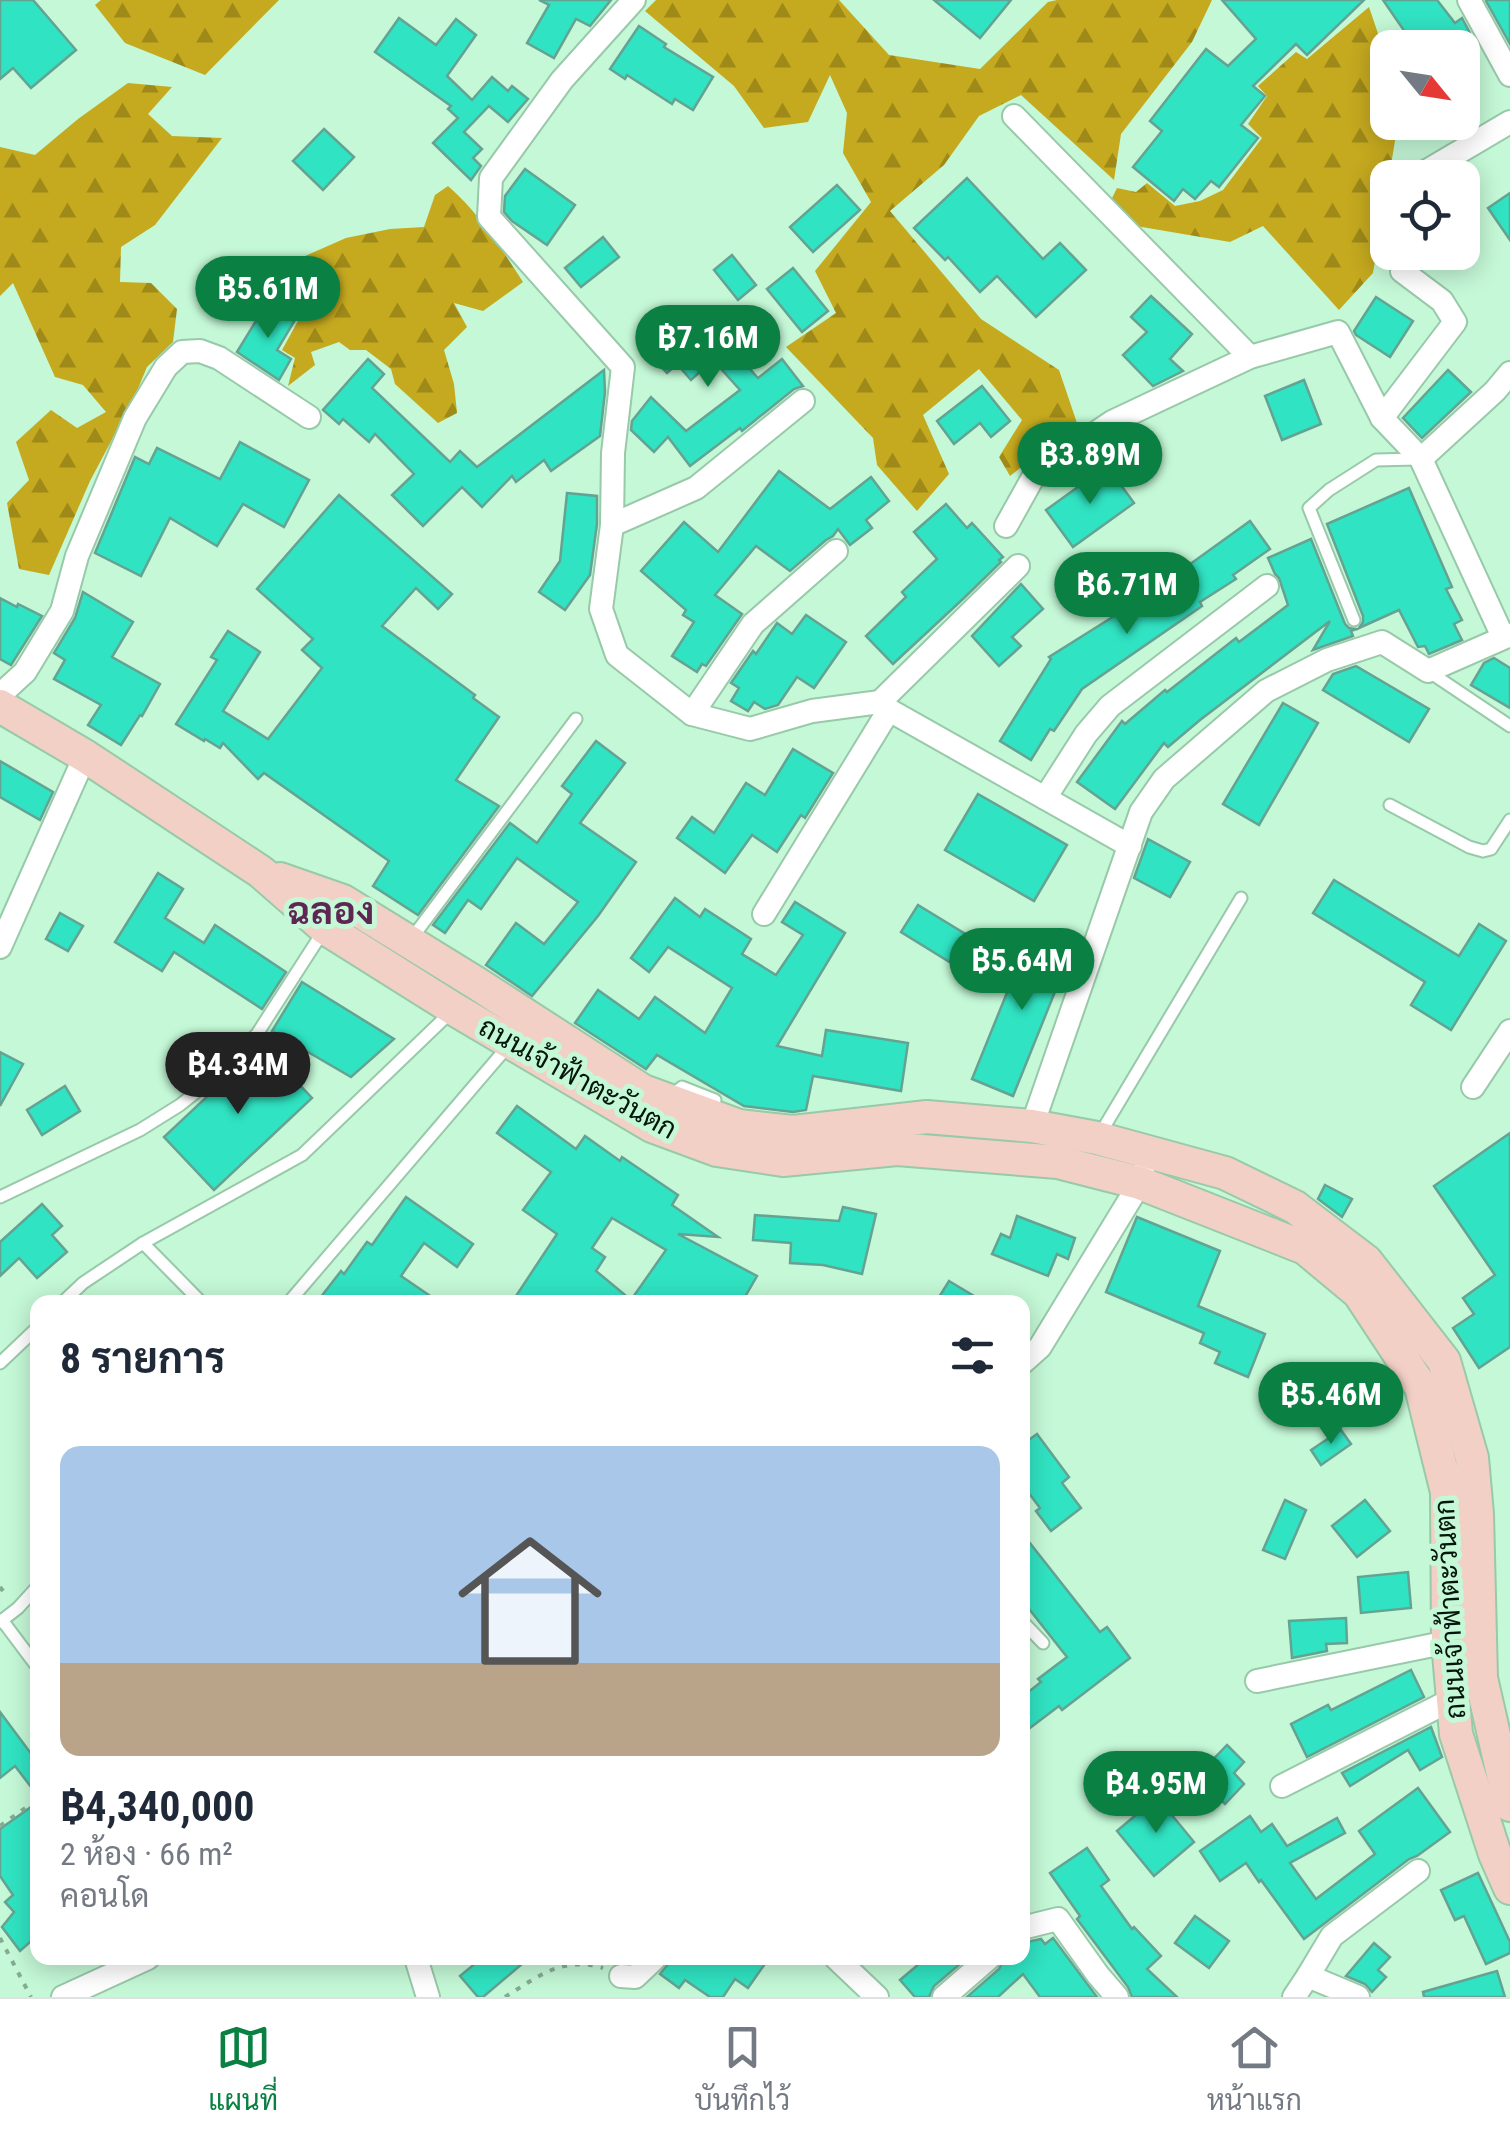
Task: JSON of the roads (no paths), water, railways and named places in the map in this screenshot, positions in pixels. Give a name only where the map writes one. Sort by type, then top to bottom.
[{"type":"main road","name":"ถนนเจ้าฟ้าตะวันตก","points":[[0,706],[85,756],[261,872],[325,928],[454,1008],[521,1031],[644,1091],[739,1126],[793,1132],[927,1117],[1032,1126],[1097,1138],[1144,1169],[1304,1248],[1360,1293],[1421,1387],[1446,1492],[1448,1642],[1456,1734],[1510,1888]]},
{"type":"main road","name":"ถนนเจ้าฟ้าตะวันตก","points":[[261,872],[343,901],[476,983],[521,1031],[652,1126],[717,1150],[783,1160],[897,1149],[1225,1173],[1295,1208],[1366,1261],[1444,1361],[1472,1458],[1482,1678],[1510,1805]]},
{"type":"main road","points":[[454,1008],[476,983]]},
{"type":"street","points":[[634,0],[562,80],[491,178],[489,216],[623,368],[602,609],[617,655],[692,714],[750,728],[812,711],[885,706],[1130,846]]},
{"type":"street","points":[[1469,0],[1510,75]]},
{"type":"street","points":[[1014,116],[1250,357]]},
{"type":"street","points":[[1446,160],[1510,122]]},
{"type":"street","points":[[1382,418],[1456,322],[1442,301],[1402,270]]},
{"type":"street","points":[[1006,526],[1035,474],[1112,422],[1250,357],[1338,332],[1382,418],[1421,459],[1506,636],[1428,671],[1382,642],[1327,660],[1266,691],[1164,779],[1141,812],[1032,1126]]},
{"type":"street","points":[[0,696],[25,672],[62,611],[78,556],[136,418],[166,367],[182,352],[200,351],[219,358],[310,417]]},
{"type":"street","points":[[1421,459],[1510,373]]},
{"type":"street","points":[[612,525],[696,488],[803,401]]},
{"type":"street","points":[[692,714],[752,624],[836,551]]},
{"type":"street","points":[[764,914],[885,706],[1018,566]]},
{"type":"street","points":[[1045,798],[1086,734],[1110,706],[1267,586]]},
{"type":"street","points":[[0,947],[85,756]]},
{"type":"street","points":[[1473,1088],[1510,1031]]},
{"type":"street","points":[[1030,1356],[1040,1347],[1144,1169]]},
{"type":"street","points":[[1257,1681],[1448,1642]]},
{"type":"street","points":[[1282,1786],[1453,1699]]},
{"type":"street","points":[[1294,1997],[1332,1936],[1418,1871]]},
{"type":"street","points":[[1030,1926],[1058,1919],[1117,1997]]},
{"type":"street","points":[[62,1997],[98,1986],[136,1965]]},
{"type":"street","points":[[418,1965],[428,1997]]},
{"type":"street","points":[[621,1976],[635,1977],[647,1965]]},
{"type":"street","points":[[843,1965],[877,1997]]},
{"type":"street","points":[[944,1997],[980,1965]]},
{"type":"street","points":[[1308,1976],[1358,1997]]},
{"type":"lane","points":[[1354,620],[1309,508],[1376,460],[1421,459]]},
{"type":"lane","points":[[1428,671],[1510,726]]},
{"type":"lane","points":[[409,942],[576,720]]},
{"type":"lane","points":[[1390,805],[1483,851],[1491,848],[1510,820]]},
{"type":"lane","points":[[1097,1138],[1242,898]]},
{"type":"lane","points":[[0,1198],[140,1130],[205,1085],[257,1034],[325,928]]},
{"type":"lane","points":[[71,1295],[144,1243],[302,1155],[454,1008]]},
{"type":"lane","points":[[295,1295],[521,1031]]},
{"type":"lane","points":[[666,1099],[682,1087],[715,1100]]},
{"type":"lane","points":[[144,1243],[194,1295]]},
{"type":"lane","points":[[0,1363],[30,1335]]},
{"type":"lane","points":[[30,1595],[1,1621],[30,1659]]},
{"type":"lane","points":[[1030,1629],[1043,1643]]},
{"type":"district","name":"ฉลอง","points":[[331,911]]}]
